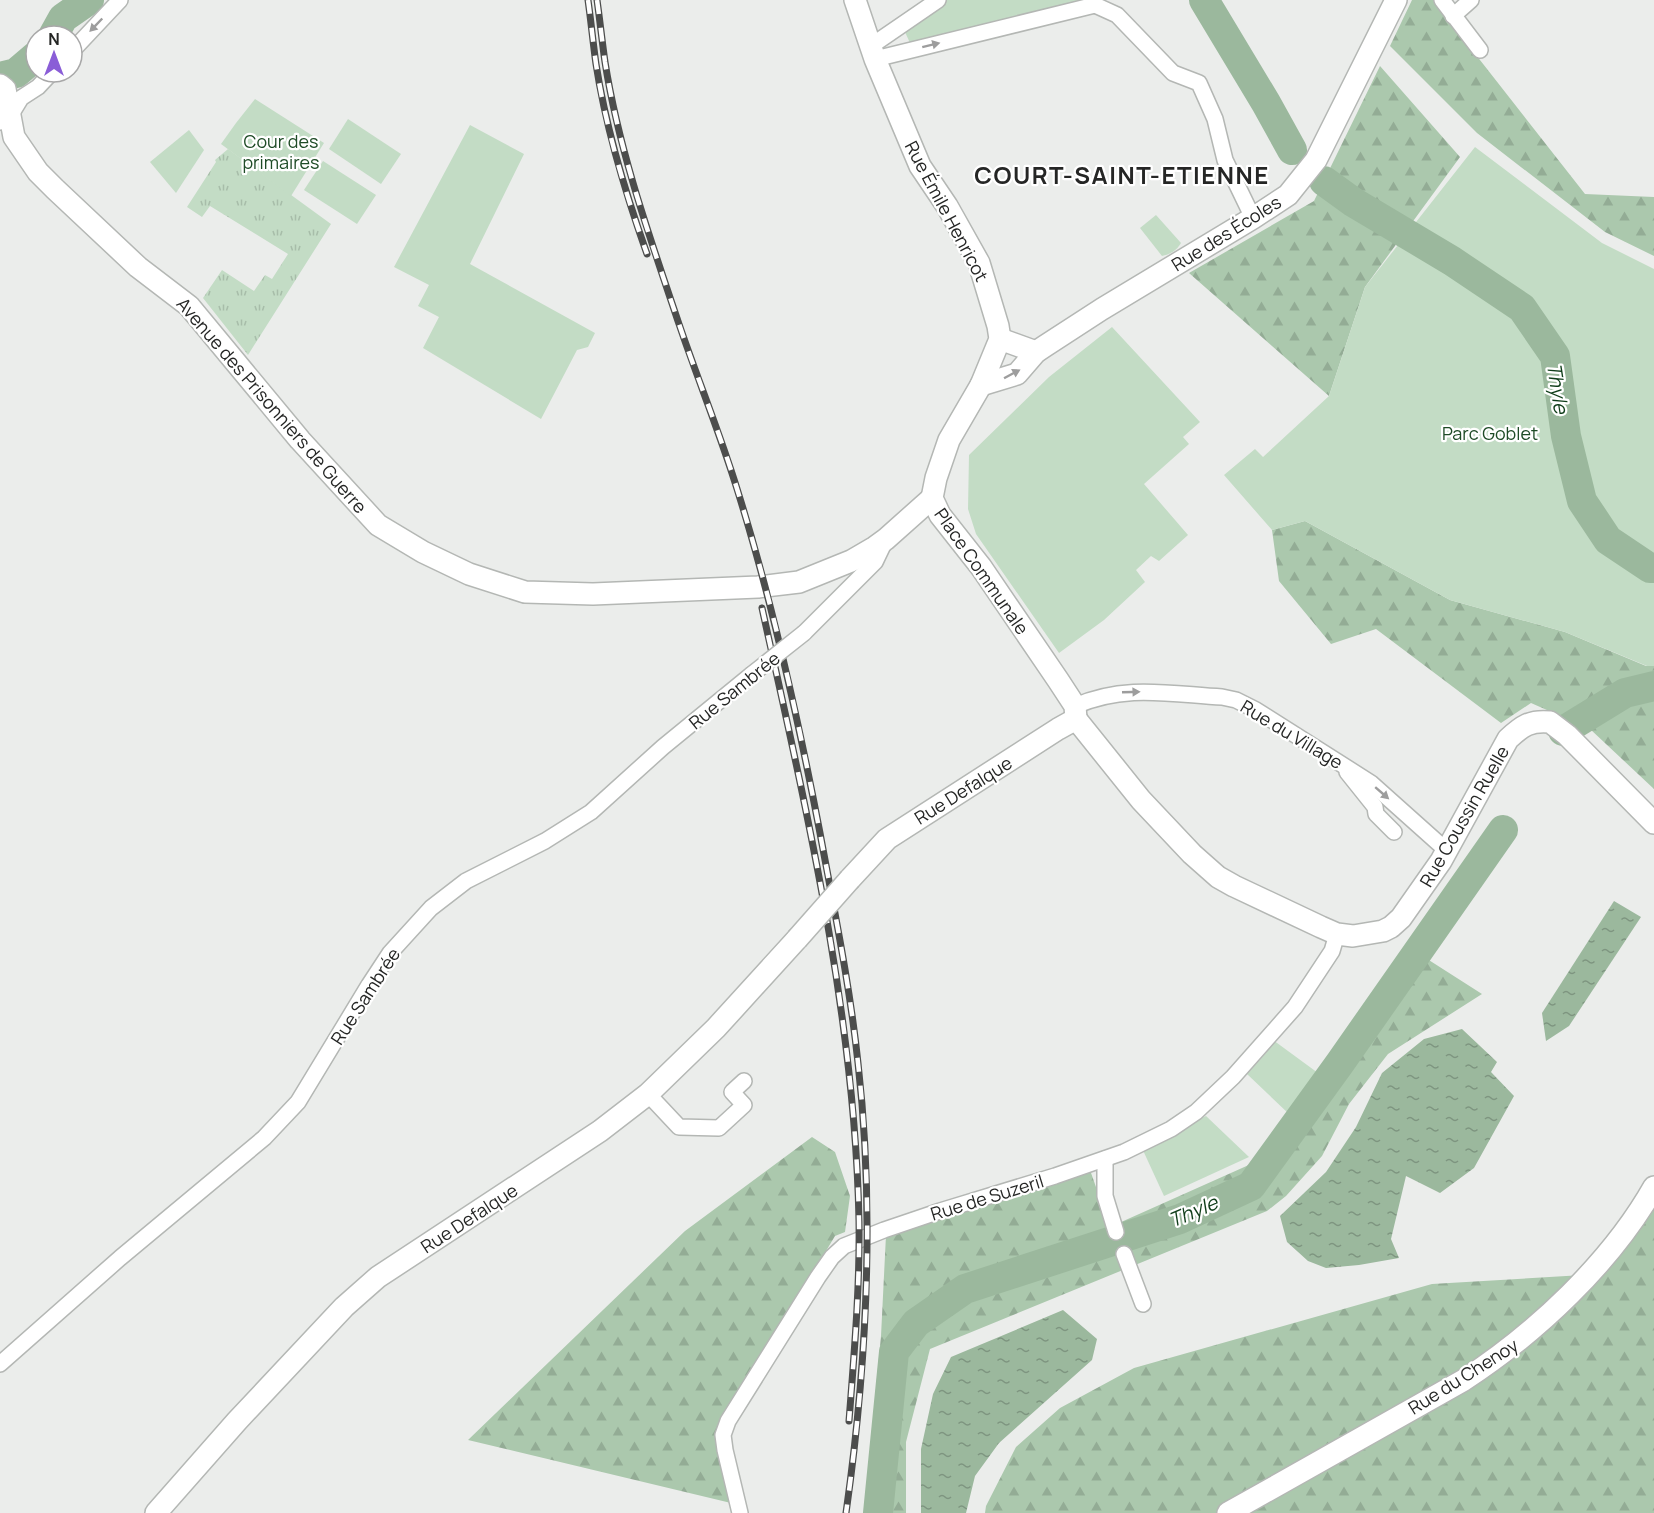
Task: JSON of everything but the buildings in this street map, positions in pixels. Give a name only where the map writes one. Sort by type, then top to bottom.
[{"type":"street","points":[[84,38],[120,0]]},
{"type":"street","name":"Rue Émile Henricot","points":[[855,0],[873,53],[920,166],[970,245],[988,288],[1000,339]]},
{"type":"street","points":[[873,53],[938,0]]},
{"type":"street","name":"Rue des Écoles","points":[[1036,352],[1288,195],[1310,168],[1396,0]]},
{"type":"street","points":[[1442,0],[1480,50]]},
{"type":"street","points":[[1453,16],[1472,0]]},
{"type":"street","points":[[873,53],[1095,3],[1117,15],[1173,73],[1199,83],[1215,118],[1225,160],[1253,218]]},
{"type":"street","points":[[5,119],[21,98],[41,84]]},
{"type":"street","name":"Avenue des Prisonniers de Guerre","points":[[2,87],[5,119],[14,137],[38,172],[138,267],[189,306],[300,440],[378,525],[423,552],[469,574],[525,592],[593,594],[758,587],[799,582],[851,561],[886,539],[932,498]]},
{"type":"street","points":[[981,385],[1017,374],[1036,352],[1000,339]]},
{"type":"street","name":"Place Communale","points":[[1000,339],[981,385],[949,440],[932,498],[940,515],[981,567],[1075,713]]},
{"type":"street","name":"Rue Sambrée","points":[[0,1364],[120,1258],[264,1138],[297,1102],[390,953],[431,908],[466,881],[545,841],[591,812],[663,747],[804,633],[875,562],[886,539]]},
{"type":"street","name":"Rue du Village","points":[[1075,713],[1099,696],[1127,692],[1222,697],[1236,700],[1342,764],[1383,793],[1446,850]]},
{"type":"street","name":"Rue Defalque","points":[[156,1513],[237,1421],[344,1306],[378,1277],[600,1131],[648,1094],[716,1028],[887,839],[1075,713]]},
{"type":"street","name":"Rue Coussin Ruelle","points":[[1075,713],[1141,801],[1212,872],[1234,886],[1337,934],[1353,936],[1383,931],[1401,918],[1441,861],[1508,739],[1528,723],[1550,722],[1567,735],[1654,823]]},
{"type":"street","points":[[1342,764],[1375,807],[1376,814],[1394,832]]},
{"type":"street","name":"Rue de Suzeril","points":[[740,1513],[724,1443],[723,1435],[728,1421],[832,1257],[844,1246],[884,1230],[1105,1159],[1171,1129],[1196,1112],[1233,1077],[1295,1007],[1332,951],[1337,934]]},
{"type":"street","points":[[648,1094],[679,1127],[719,1128],[744,1105],[732,1092],[744,1081]]},
{"type":"street","points":[[1105,1159],[1105,1196],[1116,1232]]},
{"type":"street","name":"Rue du Chenoy","points":[[1228,1513],[1492,1362],[1526,1335],[1587,1275],[1630,1225],[1654,1187]]},
{"type":"street","points":[[1124,1254],[1143,1304]]},
{"type":"green space","points":[[937,0],[1094,0],[913,50],[902,25]]},
{"type":"green space","points":[[1412,0],[1433,0],[1585,194],[1654,197],[1654,256],[1605,232],[1477,133],[1390,46]]},
{"type":"green space","points":[[1380,66],[1460,157],[1365,287],[1329,396],[1189,273],[1314,201]]},
{"type":"green space","name":"Cour des primaires","points":[[255,99],[324,143],[291,196],[221,144]]},
{"type":"green space","points":[[348,119],[401,154],[381,184],[329,149]]},
{"type":"green space","points":[[470,125],[524,154],[470,264],[595,333],[588,347],[577,350],[541,419],[423,348],[439,317],[418,306],[429,285],[394,267]]},
{"type":"green space","points":[[189,130],[204,150],[176,193],[150,162]]},
{"type":"green space","name":"Parc Goblet","points":[[1475,147],[1602,243],[1654,269],[1654,666],[1647,666],[1565,632],[1450,600],[1305,521],[1272,530],[1224,475],[1255,449],[1263,457],[1329,396],[1365,287]]},
{"type":"green space","points":[[228,149],[331,224],[248,355],[203,298],[222,270],[254,291],[265,275],[272,279],[288,254],[210,206],[202,217],[187,207],[216,162],[215,160]]},
{"type":"green space","points":[[323,161],[376,195],[357,224],[304,190]]},
{"type":"green space","points":[[1156,215],[1181,243],[1173,252],[1162,256],[1140,228]]},
{"type":"green space","points":[[1112,327],[1200,422],[1183,437],[1189,444],[1144,484],[1188,535],[1159,561],[1151,556],[1136,570],[1145,582],[1104,620],[1059,653],[976,534],[968,509],[969,455],[1049,377]]},
{"type":"green space","points":[[1305,521],[1450,600],[1565,632],[1646,666],[1654,666],[1654,789],[1590,729],[1531,703],[1501,723],[1376,629],[1331,644],[1279,581],[1272,530]]},
{"type":"green space","points":[[1410,948],[1482,994],[1388,1054],[1349,1104],[1322,1156],[1286,1196],[1267,1211],[930,1349],[906,1442],[906,1513],[864,1513],[881,1336],[886,1235],[1090,1170],[1110,1227],[1251,1164],[1307,1104]]},
{"type":"green space","points":[[1273,1040],[1318,1073],[1289,1114],[1247,1074],[1266,1053]]},
{"type":"green space","points":[[1206,1116],[1249,1157],[1164,1196],[1141,1146]]},
{"type":"green space","points":[[812,1137],[835,1152],[850,1196],[845,1232],[835,1236],[716,1434],[731,1503],[468,1440],[685,1231]]},
{"type":"green space","points":[[1654,1195],[1654,1513],[985,1513],[986,1506],[1016,1447],[1060,1408],[1134,1368],[1432,1284],[1583,1275]]},
{"type":"water","points":[[1614,901],[1641,917],[1569,1026],[1546,1041],[1542,1013]]},
{"type":"water","points":[[1462,1029],[1497,1062],[1491,1072],[1514,1096],[1474,1168],[1440,1193],[1406,1176],[1391,1239],[1399,1258],[1326,1268],[1308,1261],[1287,1242],[1280,1216],[1326,1172],[1356,1127],[1382,1073],[1424,1039]]},
{"type":"water","points":[[1063,1310],[1097,1339],[1092,1360],[999,1443],[975,1476],[966,1513],[921,1513],[921,1449],[933,1394],[951,1357]]},
{"type":"waterway","points":[[60,24],[63,18],[89,0]]},
{"type":"waterway","name":"Thyle","points":[[1204,0],[1292,150]]},
{"type":"waterway","points":[[0,77],[16,73],[24,66]]},
{"type":"waterway","name":"Thyle","points":[[1324,181],[1353,202],[1452,261],[1522,308],[1555,356],[1566,436],[1582,501],[1608,540],[1650,568],[1654,568]]},
{"type":"waterway","name":"Thyle","points":[[1563,731],[1625,693],[1654,686]]},
{"type":"waterway","name":"Thyle","points":[[878,1513],[894,1352],[916,1323],[965,1289],[1180,1219],[1251,1186],[1503,830]]},
{"type":"railway","points":[[588,0],[605,112],[624,184],[647,254]]},
{"type":"railway","points":[[597,0],[611,95],[627,161],[668,292],[731,471],[774,619],[812,790],[846,976],[855,1034],[863,1119],[867,1232],[864,1345],[846,1513]]},
{"type":"railway","points":[[762,608],[826,912],[848,1066],[859,1221],[856,1321],[849,1421]]},
{"type":"district","name":"COURT-SAINT-ETIENNE","points":[[1122,174]]}]
